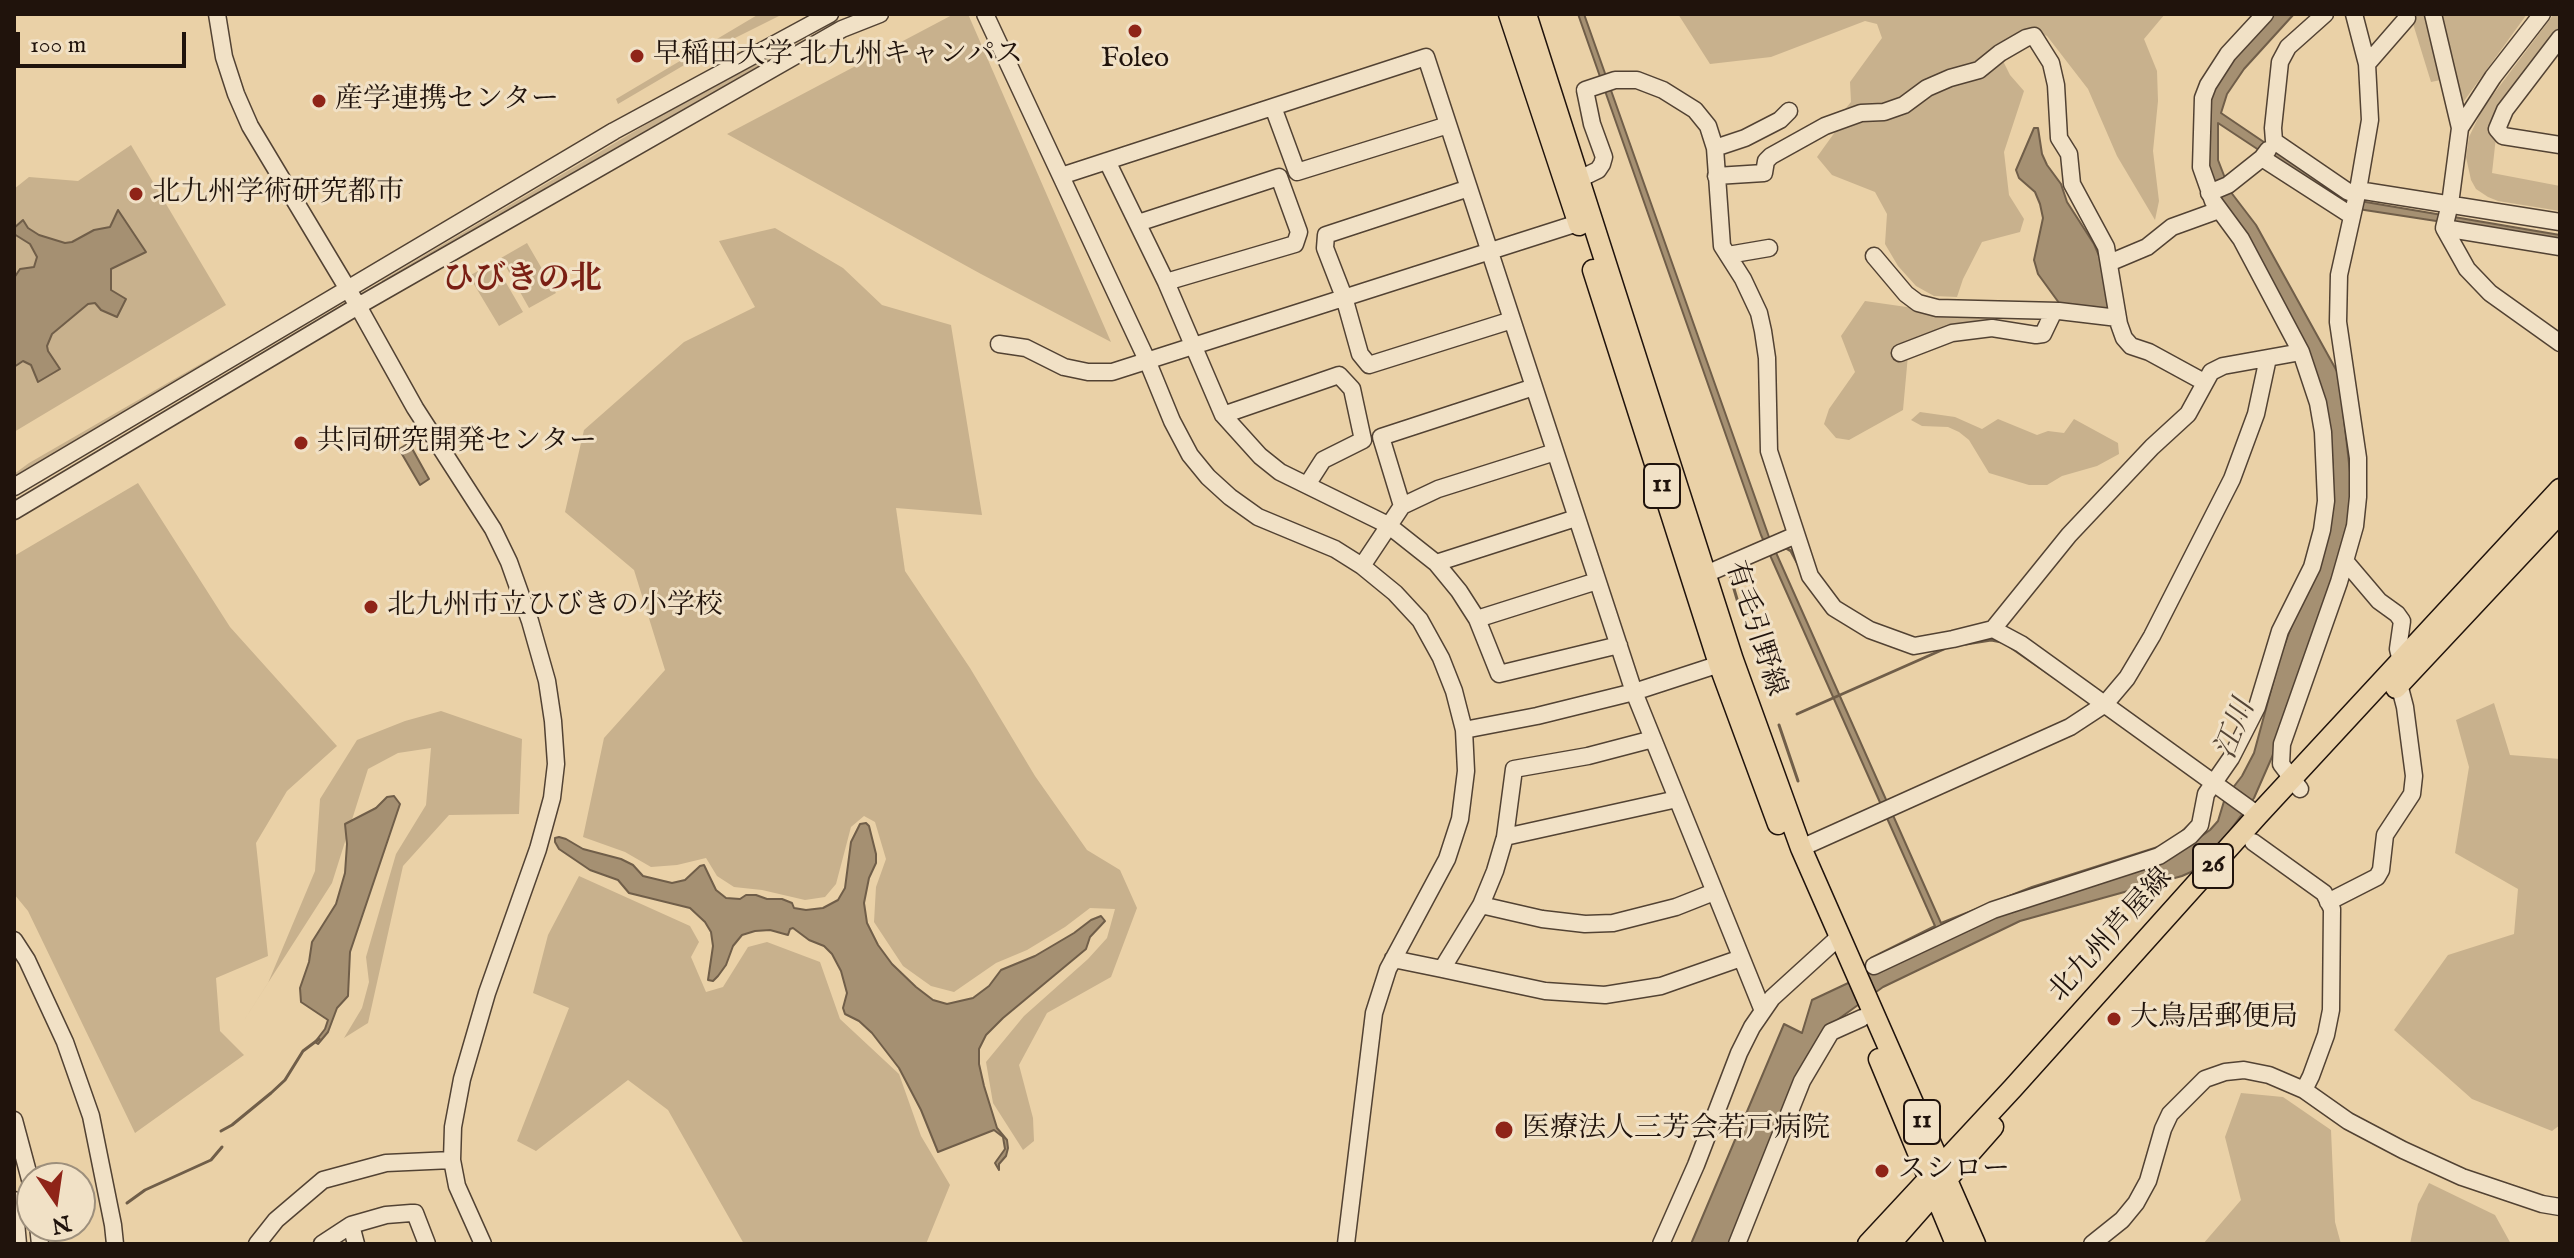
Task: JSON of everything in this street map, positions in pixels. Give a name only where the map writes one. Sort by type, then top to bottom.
[{"type":"main road","name":"有毛引野線","points":[[1509,14],[1572,182],[1706,574],[1726,662],[1801,848],[1835,944]]},
{"type":"main road","name":"有毛引野線","points":[[1526,14],[1572,182],[1578,223],[1726,662],[1755,765],[1938,1179],[1975,1244]]},
{"type":"main road","name":"北九州芦屋線","points":[[1868,1244],[2022,1095],[2253,842],[2296,785],[2401,661],[2560,489]]},
{"type":"main road","name":"北九州芦屋線","points":[[1890,1244],[1938,1179],[2024,1076],[2252,811],[2296,785],[2399,684],[2560,513]]},
{"type":"main road","name":"有毛引野線","points":[[1938,1179],[1956,1244]]},
{"type":"street","points":[[217,14],[224,57],[250,126],[415,408],[493,529],[509,562],[530,621],[547,681],[553,721],[555,771],[552,798],[538,849],[487,993],[454,1117],[452,1160],[457,1186],[483,1244]]},
{"type":"street","points":[[14,487],[614,131],[830,14]]},
{"type":"street","points":[[14,511],[358,306],[842,29],[880,14]]},
{"type":"street","points":[[985,14],[1190,455],[1208,477],[1258,517],[1335,549],[1395,593],[1420,620],[1441,658],[1454,691],[1464,730],[1466,771],[1460,819],[1447,859],[1393,959],[1374,1013],[1346,1244]]},
{"type":"street","points":[[1874,966],[1993,910],[2159,856],[2190,836],[2200,825],[2206,794],[2221,787],[2257,707],[2280,631],[2312,567],[2326,501],[2323,432],[2318,403],[2301,352],[2241,239],[2209,193],[2201,167],[2203,98],[2208,85],[2228,54],[2265,14]]},
{"type":"street","points":[[2209,193],[2228,185],[2262,158],[2274,141],[2280,62],[2288,47],[2325,14]]},
{"type":"street","points":[[2296,785],[2281,764],[2282,744],[2345,561],[2357,511],[2358,458],[2338,322],[2339,275],[2370,120],[2367,64],[2354,14]]},
{"type":"street","points":[[2367,64],[2407,18],[2406,14]]},
{"type":"street","points":[[2433,14],[2460,128],[2444,228],[2467,269],[2490,293],[2560,343]]},
{"type":"street","points":[[2460,128],[2493,77],[2542,14]]},
{"type":"street","points":[[1716,176],[1764,173],[1766,161],[1771,156],[1825,126],[1861,113],[1884,112],[1904,105],[1927,88],[1979,70],[2000,53],[2034,36],[2051,63],[2056,85],[2059,138],[2069,154],[2072,184],[2106,247],[2124,338],[2131,346],[2149,352],[2204,382]]},
{"type":"street","points":[[2560,38],[2554,56],[2505,110],[2497,129],[2503,136],[2560,145]]},
{"type":"street","points":[[1061,176],[1426,57],[1634,692],[1763,1011]]},
{"type":"street","points":[[1572,182],[1598,170],[1604,157],[1592,124],[1585,90],[1615,80],[1637,80],[1683,102],[1695,110],[1708,126],[1715,148],[1722,246],[1743,279],[1759,313],[1763,331],[1767,358],[1769,451],[1814,585],[1834,608],[1870,630],[1914,646],[1993,629],[2069,535],[2152,447],[2188,414],[2211,372],[2223,366],[2301,352]]},
{"type":"street","points":[[1273,107],[1297,172],[1448,125]]},
{"type":"street","points":[[1715,148],[1745,138],[1780,120],[1789,111]]},
{"type":"street","points":[[2274,141],[2347,191],[2356,202]]},
{"type":"street","points":[[2262,158],[2356,202],[2450,204],[2560,222]]},
{"type":"street","points":[[1107,161],[1166,282],[1223,415],[1260,456],[1280,472],[1388,525],[1436,563],[1477,619],[1499,674],[1619,645]]},
{"type":"street","points":[[1138,223],[1279,177],[1299,232],[1295,244],[1166,282]]},
{"type":"street","points":[[1469,188],[1326,235],[1325,248],[1344,297],[1360,354],[1369,365],[1512,320]]},
{"type":"street","points":[[2109,263],[2147,247],[2172,227],[2219,210]]},
{"type":"street","points":[[999,344],[1026,348],[1064,367],[1088,372],[1112,372],[1578,223]]},
{"type":"street","points":[[2444,228],[2560,247]]},
{"type":"street","points":[[1728,255],[1769,248]]},
{"type":"street","points":[[1874,256],[1906,294],[1918,303],[1937,308],[2056,311],[2118,318]]},
{"type":"street","points":[[2040,347],[2050,338],[2056,311]]},
{"type":"street","points":[[1900,353],[1952,333],[1992,328],[2043,334],[2056,311]]},
{"type":"street","points":[[1801,848],[2070,727],[2105,704],[2127,678],[2152,636],[2232,479],[2256,414],[2268,358]]},
{"type":"street","points":[[1223,415],[1339,375],[1352,389],[1363,440],[1323,460],[1307,485]]},
{"type":"street","points":[[1402,506],[1381,437],[1534,387]]},
{"type":"street","points":[[1362,566],[1402,506],[1438,489],[1555,452]]},
{"type":"street","points":[[1436,563],[1576,518]]},
{"type":"street","points":[[1706,574],[1796,535]]},
{"type":"street","points":[[2345,561],[2379,601],[2402,621],[2398,649],[2401,661]]},
{"type":"street","points":[[1477,619],[1597,581]]},
{"type":"street","points":[[1993,629],[2021,644],[2252,811]]},
{"type":"street","points":[[1464,730],[1634,692],[1726,662]]},
{"type":"street","points":[[2328,902],[2377,877],[2381,870],[2385,835],[2412,794],[2414,776],[2399,684]]},
{"type":"street","points":[[1442,969],[1481,905],[1505,837],[1514,769],[1588,756],[1653,739]]},
{"type":"street","points":[[1505,837],[1677,799]]},
{"type":"street","points":[[2253,842],[2324,893],[2332,909],[2331,1010],[2326,1035],[2304,1090]]},
{"type":"street","points":[[1481,905],[1542,919],[1585,924],[1613,923],[1676,907],[1714,892]]},
{"type":"street","points":[[14,940],[27,960],[65,1042],[91,1116],[115,1244]]},
{"type":"street","points":[[1661,1244],[1696,1165],[1739,1053],[1763,1011],[1772,998],[1835,944]]},
{"type":"street","points":[[1393,959],[1545,991],[1605,995],[1661,986],[1741,958]]},
{"type":"street","points":[[1737,1244],[1802,1081],[1831,1032],[1862,1009]]},
{"type":"street","points":[[2092,1244],[2122,1220],[2136,1203],[2148,1181],[2170,1114],[2205,1079],[2244,1070],[2269,1075],[2304,1090],[2348,1121],[2462,1177],[2542,1204],[2560,1207]]},
{"type":"street","points":[[14,1120],[25,1162]]},
{"type":"street","points":[[257,1244],[276,1220],[323,1180],[386,1163],[452,1160]]},
{"type":"street","points":[[14,1200],[18,1244]]},
{"type":"street","points":[[322,1244],[351,1225],[386,1215],[415,1213],[427,1244]]},
{"type":"street","points":[[351,1225],[356,1244]]},
{"type":"shaded area","points":[[759,14],[783,14],[703,54],[618,104],[616,99]]},
{"type":"shaded area","points":[[853,14],[874,14],[474,236],[381,281],[686,101]]},
{"type":"shaded area","points":[[954,14],[968,14],[1111,342],[727,134]]},
{"type":"shaded area","points":[[1578,14],[1584,14],[1769,537],[1941,923],[2032,887],[2164,845],[2196,820],[2182,835],[2163,848],[2062,879],[1942,927],[1948,937],[2004,910],[2175,855],[2210,830],[2218,821],[2225,798],[2254,753],[2280,657],[2299,606],[2320,565],[2328,536],[2333,464],[2323,398],[2314,370],[2239,229],[2216,200],[2204,159],[2207,98],[2229,59],[2270,14],[2294,14],[2244,69],[2227,94],[2221,113],[2348,199],[2560,235],[2560,240],[2345,207],[2218,123],[2218,160],[2230,191],[2256,225],[2339,375],[2351,481],[2350,510],[2339,561],[2272,757],[2254,798],[2212,855],[2191,872],[2020,921],[1883,987],[1833,1023],[1802,1066],[1732,1244],[1691,1244],[1784,1024],[1802,1033],[1812,1000],[1944,938],[1938,928],[1873,961],[1871,958],[1935,926],[1761,535]]},
{"type":"shaded area","points":[[1678,14],[2165,14],[2144,39],[2157,71],[2158,101],[2153,151],[2159,201],[2155,220],[2117,156],[2088,89],[2047,36],[2028,29],[1991,53],[1900,100],[1862,107],[1840,115],[1851,102],[1850,82],[1882,38],[1877,24],[1865,21],[1771,57],[1710,64]]},
{"type":"shaded area","points":[[2410,14],[2427,14],[2441,80],[2431,82]]},
{"type":"shaded area","points":[[2455,14],[2527,14],[2464,101],[2457,100],[2440,17]]},
{"type":"shaded area","points":[[2554,14],[2560,14],[2560,28],[2499,110],[2492,173],[2560,186],[2560,211],[2488,197],[2476,189],[2471,180],[2466,157],[2469,137],[2483,108]]},
{"type":"shaded area","points":[[2002,59],[2010,75],[2024,91],[2004,152],[2009,195],[2024,219],[2020,232],[1982,242],[1957,297],[1934,296],[1916,286],[1898,266],[1885,244],[1887,214],[1875,192],[1832,175],[1817,157],[1840,125],[1857,120],[1883,120],[1909,111],[1929,94],[1985,75]]},
{"type":"shaded area","points":[[2034,128],[2038,128],[2047,165],[2061,184],[2067,202],[2100,258],[2110,309],[2062,307],[2038,274],[2034,260],[2043,218],[2035,192],[2019,178],[2016,170]]},
{"type":"shaded area","points":[[131,145],[226,305],[14,432],[14,189],[29,177],[78,181]]},
{"type":"shaded area","points":[[118,210],[146,252],[111,269],[111,290],[126,299],[117,317],[101,310],[95,303],[88,304],[52,334],[48,351],[60,369],[38,382],[31,365],[23,361],[14,367],[14,278],[20,269],[34,267],[37,257],[30,244],[14,234],[14,228],[23,220],[28,228],[39,235],[65,243],[72,242],[94,230],[110,227]]},
{"type":"shaded area","points":[[775,228],[843,268],[882,305],[951,325],[982,515],[896,508],[905,571],[970,668],[1035,776],[1087,850],[1120,870],[1137,908],[1111,977],[1047,1013],[1019,1065],[1033,1118],[1034,1141],[1023,1150],[993,1103],[986,1062],[1024,1016],[1107,938],[1115,909],[1090,908],[1065,927],[1027,950],[996,963],[954,992],[931,986],[903,966],[874,922],[876,887],[886,859],[875,822],[864,816],[851,827],[836,884],[825,897],[805,900],[734,887],[717,876],[706,858],[651,867],[625,852],[583,837],[604,738],[665,670],[634,570],[565,512],[584,430],[684,342],[755,307],[719,241]]},
{"type":"shaded area","points":[[527,243],[556,293],[529,308],[501,258]]},
{"type":"shaded area","points":[[494,262],[523,312],[499,326],[469,276]]},
{"type":"shaded area","points":[[1865,301],[1955,314],[1994,316],[1994,322],[1909,344],[1903,410],[1849,440],[1836,438],[1824,424],[1829,409],[1855,372],[1841,336]]},
{"type":"shaded area","points":[[223,351],[226,357],[14,481],[14,474],[29,463]]},
{"type":"shaded area","points":[[1920,412],[1955,417],[1982,429],[1998,419],[2037,435],[2048,431],[2064,433],[2074,419],[2118,443],[2119,454],[2047,485],[2029,485],[1989,473],[1969,440],[1959,432],[1948,427],[1922,426],[1911,420]]},
{"type":"shaded area","points":[[409,443],[429,479],[420,485],[399,449]]},
{"type":"shaded area","points":[[138,483],[230,627],[337,746],[287,791],[256,843],[268,956],[216,978],[220,1031],[244,1055],[135,1133],[28,911],[14,894],[14,556]]},
{"type":"shaded area","points":[[2494,703],[2510,755],[2560,759],[2560,1125],[2552,1131],[2472,1099],[2394,1030],[2448,955],[2514,934],[2518,889],[2455,853],[2469,767],[2456,720]]},
{"type":"shaded area","points":[[441,711],[522,739],[519,814],[449,815],[403,866],[368,1023],[344,1038],[362,1008],[369,982],[366,957],[396,854],[426,805],[431,748],[398,753],[368,769],[332,883],[268,983],[315,871],[320,799],[357,740]]},
{"type":"shaded area","points":[[394,796],[400,804],[350,952],[348,996],[337,1008],[328,1032],[318,1044],[315,1042],[328,1020],[301,1002],[300,988],[312,942],[336,904],[345,873],[345,824],[376,808],[387,797]]},
{"type":"shaded area","points":[[866,823],[876,854],[864,903],[867,923],[892,964],[933,1000],[947,1004],[973,998],[989,986],[1001,970],[1035,956],[1091,920],[1101,916],[1105,921],[1090,937],[1086,949],[1003,1018],[986,1035],[979,1049],[984,1086],[997,1128],[1007,1140],[1006,1156],[999,1164],[999,1170],[995,1163],[1005,1149],[1003,1137],[994,1130],[938,1152],[899,1068],[872,1033],[845,1014],[843,1008],[847,993],[841,971],[824,946],[793,928],[788,935],[770,930],[755,931],[742,935],[718,976],[713,981],[708,980],[713,946],[711,932],[690,908],[629,893],[618,880],[590,870],[559,849],[555,842],[555,838],[566,839],[583,849],[621,859],[633,865],[643,876],[672,883],[685,880],[704,865],[716,890],[726,898],[756,895],[782,899],[792,903],[794,908],[806,910],[823,908],[838,900],[845,888],[851,842],[860,824]]},
{"type":"shaded area","points":[[579,876],[690,926],[699,942],[691,957],[706,992],[723,987],[748,947],[767,942],[820,962],[840,1019],[899,1074],[921,1136],[950,1185],[926,1244],[744,1244],[668,1110],[628,1080],[536,1151],[517,1141],[569,1008],[533,993],[548,935]]},
{"type":"shaded area","points":[[2241,1093],[2283,1097],[2331,1130],[2335,1222],[2341,1244],[2203,1244],[2241,1200],[2225,1137]]},
{"type":"shaded area","points":[[2429,1183],[2495,1215],[2511,1244],[2410,1244],[2418,1204]]},
{"type":"waterway","points":[[1780,550],[1786,548],[1791,551],[1799,566]]},
{"type":"waterway","points":[[1729,572],[1742,616]]},
{"type":"waterway","points":[[1966,644],[1991,640],[2002,642]]},
{"type":"waterway","points":[[2009,646],[2055,678]]},
{"type":"waterway","points":[[1797,714],[1944,649]]},
{"type":"waterway","points":[[1779,725],[1798,781]]},
{"type":"waterway","points":[[221,1131],[285,1080],[303,1051],[319,1039]]},
{"type":"waterway","points":[[127,1203],[145,1190],[211,1160],[222,1147]]},
{"type":"place","name":"Foleo","points":[[1135,31]]},
{"type":"place","name":"早稲田大学 北九州キャンパス","points":[[637,56]]},
{"type":"place","name":"産学連携センター","points":[[319,101]]},
{"type":"place","name":"北九州学術研究都市","points":[[136,194]]},
{"type":"place","name":"共同研究開発センター","points":[[301,443]]},
{"type":"place","name":"北九州市立ひびきの小学校","points":[[371,607]]},
{"type":"place","name":"大鳥居郵便局","points":[[2114,1019]]},
{"type":"place","name":"医療法人三芳会若戸病院","points":[[1504,1130]]},
{"type":"place","name":"スシロー","points":[[1882,1171]]},
{"type":"district","name":"ひびきの北","points":[[522,281]]},
{"type":"water label","name":"江川","points":[[2237,730]]}]
